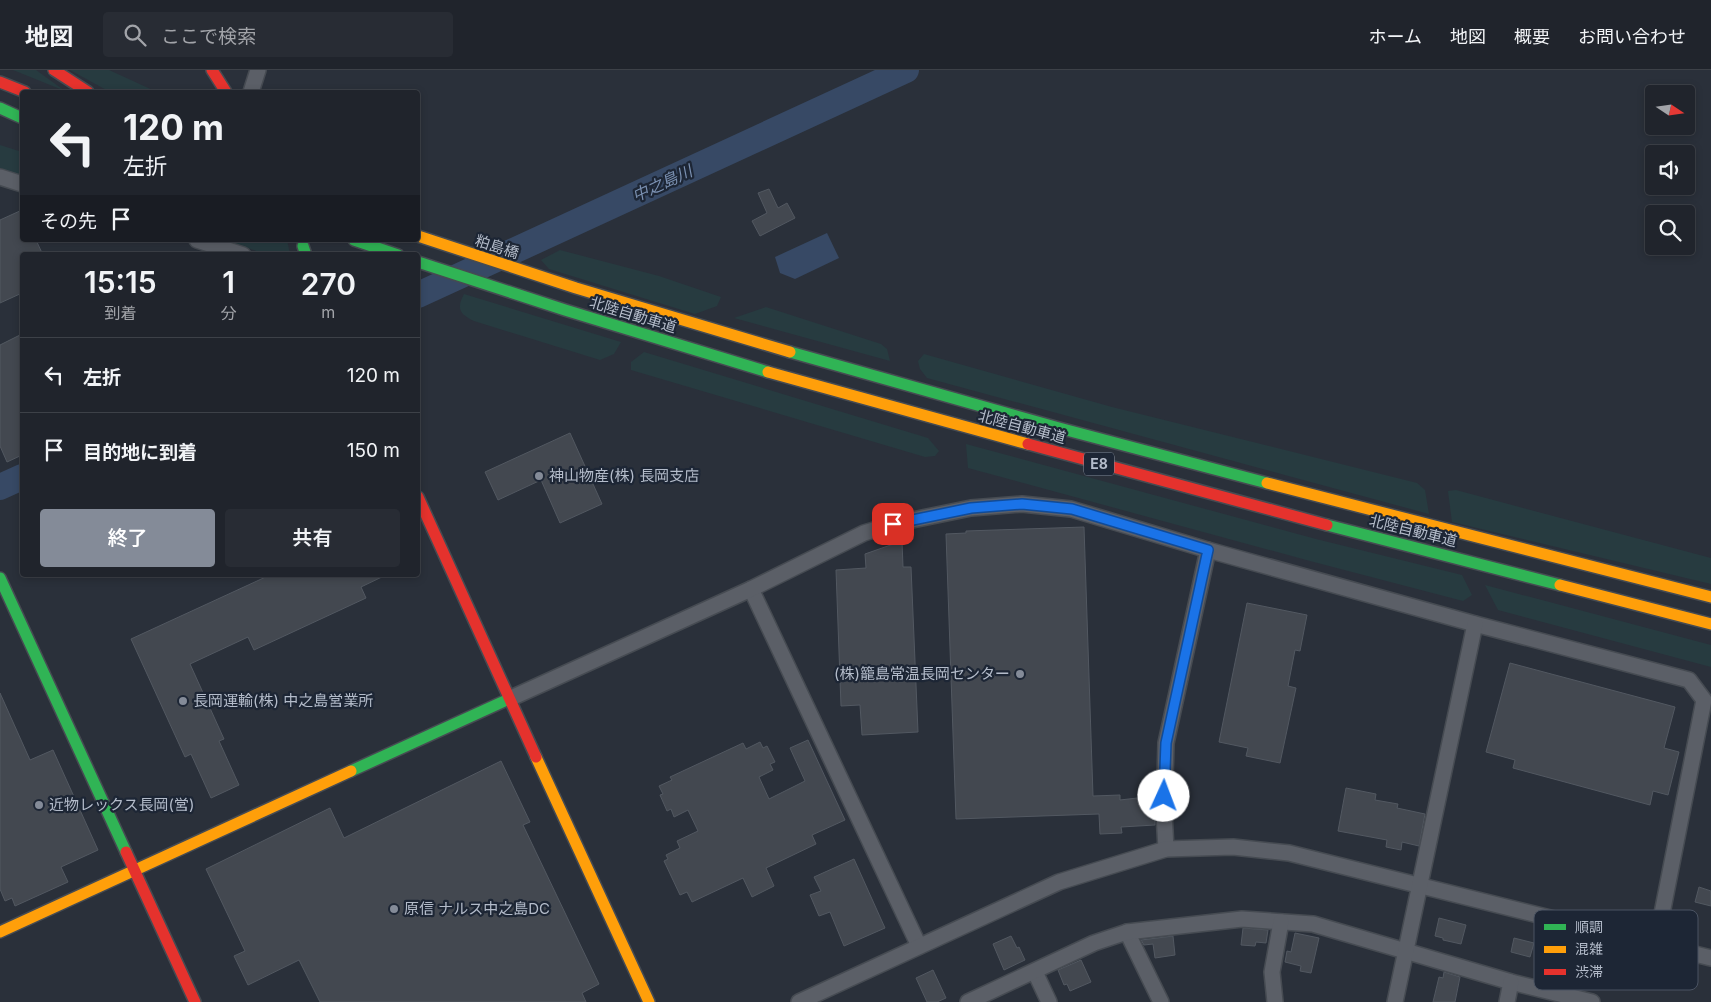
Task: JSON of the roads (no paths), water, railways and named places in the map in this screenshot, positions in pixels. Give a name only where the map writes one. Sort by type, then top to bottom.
[{"type":"main road","points":[[54,70],[85,90]]},
{"type":"main road","points":[[212,70],[225,90]]},
{"type":"main road","points":[[0,82],[20,90]]},
{"type":"main road","points":[[0,108],[20,117]]},
{"type":"main road","points":[[420,232],[463,251]]},
{"type":"main road","name":"E8","points":[[420,237],[463,251]]},
{"type":"main road","points":[[360,242],[389,252]]},
{"type":"main road","name":"粕島橋","points":[[463,251],[522,271]]},
{"type":"main road","name":"北陸自動車道","points":[[420,263],[657,339],[936,420],[1711,624]]},
{"type":"main road","name":"北陸自動車道","points":[[522,271],[664,316],[942,396],[1335,501],[1711,598]]},
{"type":"main road","points":[[420,501],[649,1002]]},
{"type":"main road","points":[[0,578],[194,1002]]},
{"type":"main road","points":[[0,932],[509,699]]},
{"type":"street","points":[[252,90],[258,70]]},
{"type":"street","points":[[0,177],[20,183]]},
{"type":"street","points":[[202,242],[234,252]]},
{"type":"street","points":[[509,699],[751,589],[864,533],[893,524],[971,508],[1022,504],[1072,509],[1208,550],[1475,624],[1689,680],[1704,700],[1663,910]]},
{"type":"street","points":[[1166,849],[1164,813],[1166,743],[1208,550]]},
{"type":"street","points":[[751,589],[919,946]]},
{"type":"street","points":[[1395,1002],[1475,624]]},
{"type":"street","points":[[799,1002],[1059,882],[1166,849],[1233,847],[1289,853],[1534,914]]},
{"type":"street","points":[[968,1002],[1094,943],[1127,932],[1242,919],[1313,924],[1534,988]]},
{"type":"street","points":[[1275,1002],[1272,972],[1281,922]]},
{"type":"street","points":[[1127,932],[1161,1002]]},
{"type":"street","points":[[1698,955],[1711,958]]},
{"type":"street","points":[[1035,972],[1049,1002]]},
{"type":"street","points":[[1507,1002],[1511,982]]},
{"type":"street","points":[[1543,990],[1592,1002]]},
{"type":"water","points":[[827,233],[839,258],[795,279],[780,273],[775,257]]},
{"type":"waterway","name":"中之島川","points":[[420,294],[906,70]]},
{"type":"waterway","name":"中之島川","points":[[0,487],[20,478]]},
{"type":"place","name":"神山物産(株) 長岡支店","points":[[539,476]]},
{"type":"place","name":"(株)籠島常温長岡センター","points":[[1020,674]]},
{"type":"place","name":"長岡運輸(株) 中之島営業所","points":[[183,701]]},
{"type":"place","name":"近物レックス長岡(営)","points":[[39,805]]},
{"type":"place","name":"原信 ナルス中之島DC","points":[[394,909]]}]
